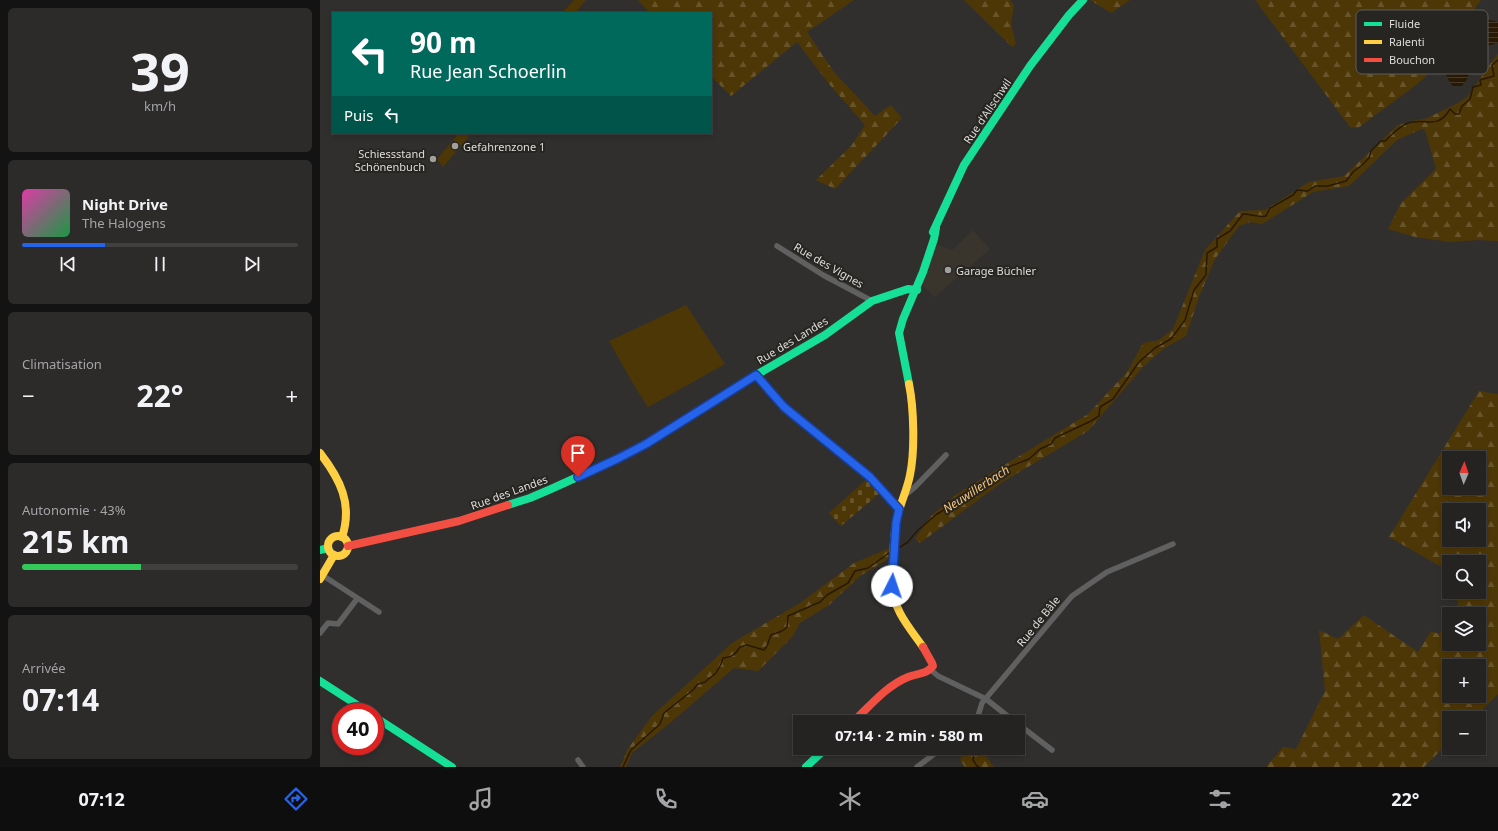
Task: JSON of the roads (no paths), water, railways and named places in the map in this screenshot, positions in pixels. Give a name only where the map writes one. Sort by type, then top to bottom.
[{"type":"street","name":"Rue d'Allschwil","points":[[930,670],[933,666],[932,661],[900,616],[892,596],[896,523],[910,476],[912,459],[913,415],[910,388],[899,333],[903,318],[916,290],[934,239],[936,228],[964,165],[1030,66],[1083,0]]},
{"type":"street","name":"Rue des Vignes","points":[[777,246],[823,275],[872,301]]},
{"type":"street","name":"Rue des Landes","points":[[348,546],[459,521],[530,498],[617,459],[646,444],[756,375],[825,335],[872,301],[908,289],[916,290]]},
{"type":"street","points":[[756,375],[784,407],[870,477],[899,509]]},
{"type":"street","points":[[320,453],[337,478],[342,490],[347,517],[342,537]]},
{"type":"street","points":[[904,496],[915,487],[946,455]]},
{"type":"street","points":[[333,537],[342,537],[346,540],[348,546],[346,552],[337,556],[324,549],[333,537]]},
{"type":"street","name":"Rue de Bâle","points":[[978,715],[982,703],[1072,596],[1106,572],[1173,544]]},
{"type":"street","points":[[334,555],[321,577],[379,612]]},
{"type":"street","points":[[320,633],[328,623],[338,624],[357,599]]},
{"type":"street","points":[[861,715],[892,686],[908,676],[925,673],[930,670],[938,676],[986,699],[1006,715]]},
{"type":"street","points":[[320,681],[354,703]]},
{"type":"street","points":[[384,723],[452,767]]},
{"type":"street","points":[[1025,729],[1052,750]]},
{"type":"street","points":[[806,767],[819,755]]},
{"type":"street","points":[[917,767],[933,755]]},
{"type":"street","points":[[578,760],[583,767]]},
{"type":"waterway","name":"Neuwillerbach","points":[[900,547],[908,542],[917,531],[937,514],[969,495],[981,483],[989,480],[1003,469],[1029,459],[1040,449],[1051,444],[1055,438],[1099,416],[1100,407],[1113,399],[1139,362],[1155,348],[1171,339],[1185,320],[1194,290],[1206,275],[1207,253],[1217,247],[1217,239],[1230,231],[1243,214],[1261,217],[1266,216],[1270,208],[1293,195],[1297,190],[1308,191],[1315,186],[1328,186],[1346,181],[1354,171],[1369,158],[1371,151],[1381,141],[1385,141],[1405,124],[1420,121],[1436,122],[1445,116],[1450,109],[1455,114],[1459,114],[1462,106],[1470,99],[1473,87],[1481,85],[1480,80],[1494,76],[1492,65],[1498,60]]},
{"type":"waterway","name":"Neuwillerbach","points":[[623,767],[631,750],[660,724],[664,713],[693,690],[698,684],[705,682],[716,673],[723,658],[733,655],[740,647],[747,645],[764,650],[771,635],[782,631],[787,627],[788,616],[820,602],[827,595],[848,583],[855,571],[868,568],[889,553]]},
{"type":"waterway","points":[[974,755],[973,760],[979,767]]},
{"type":"place","name":"Gefahrenzone 1","points":[[455,146]]},
{"type":"place","name":"Schiessstand Schönenbuch","points":[[433,159]]},
{"type":"place","name":"Garage Büchler","points":[[948,270]]}]
